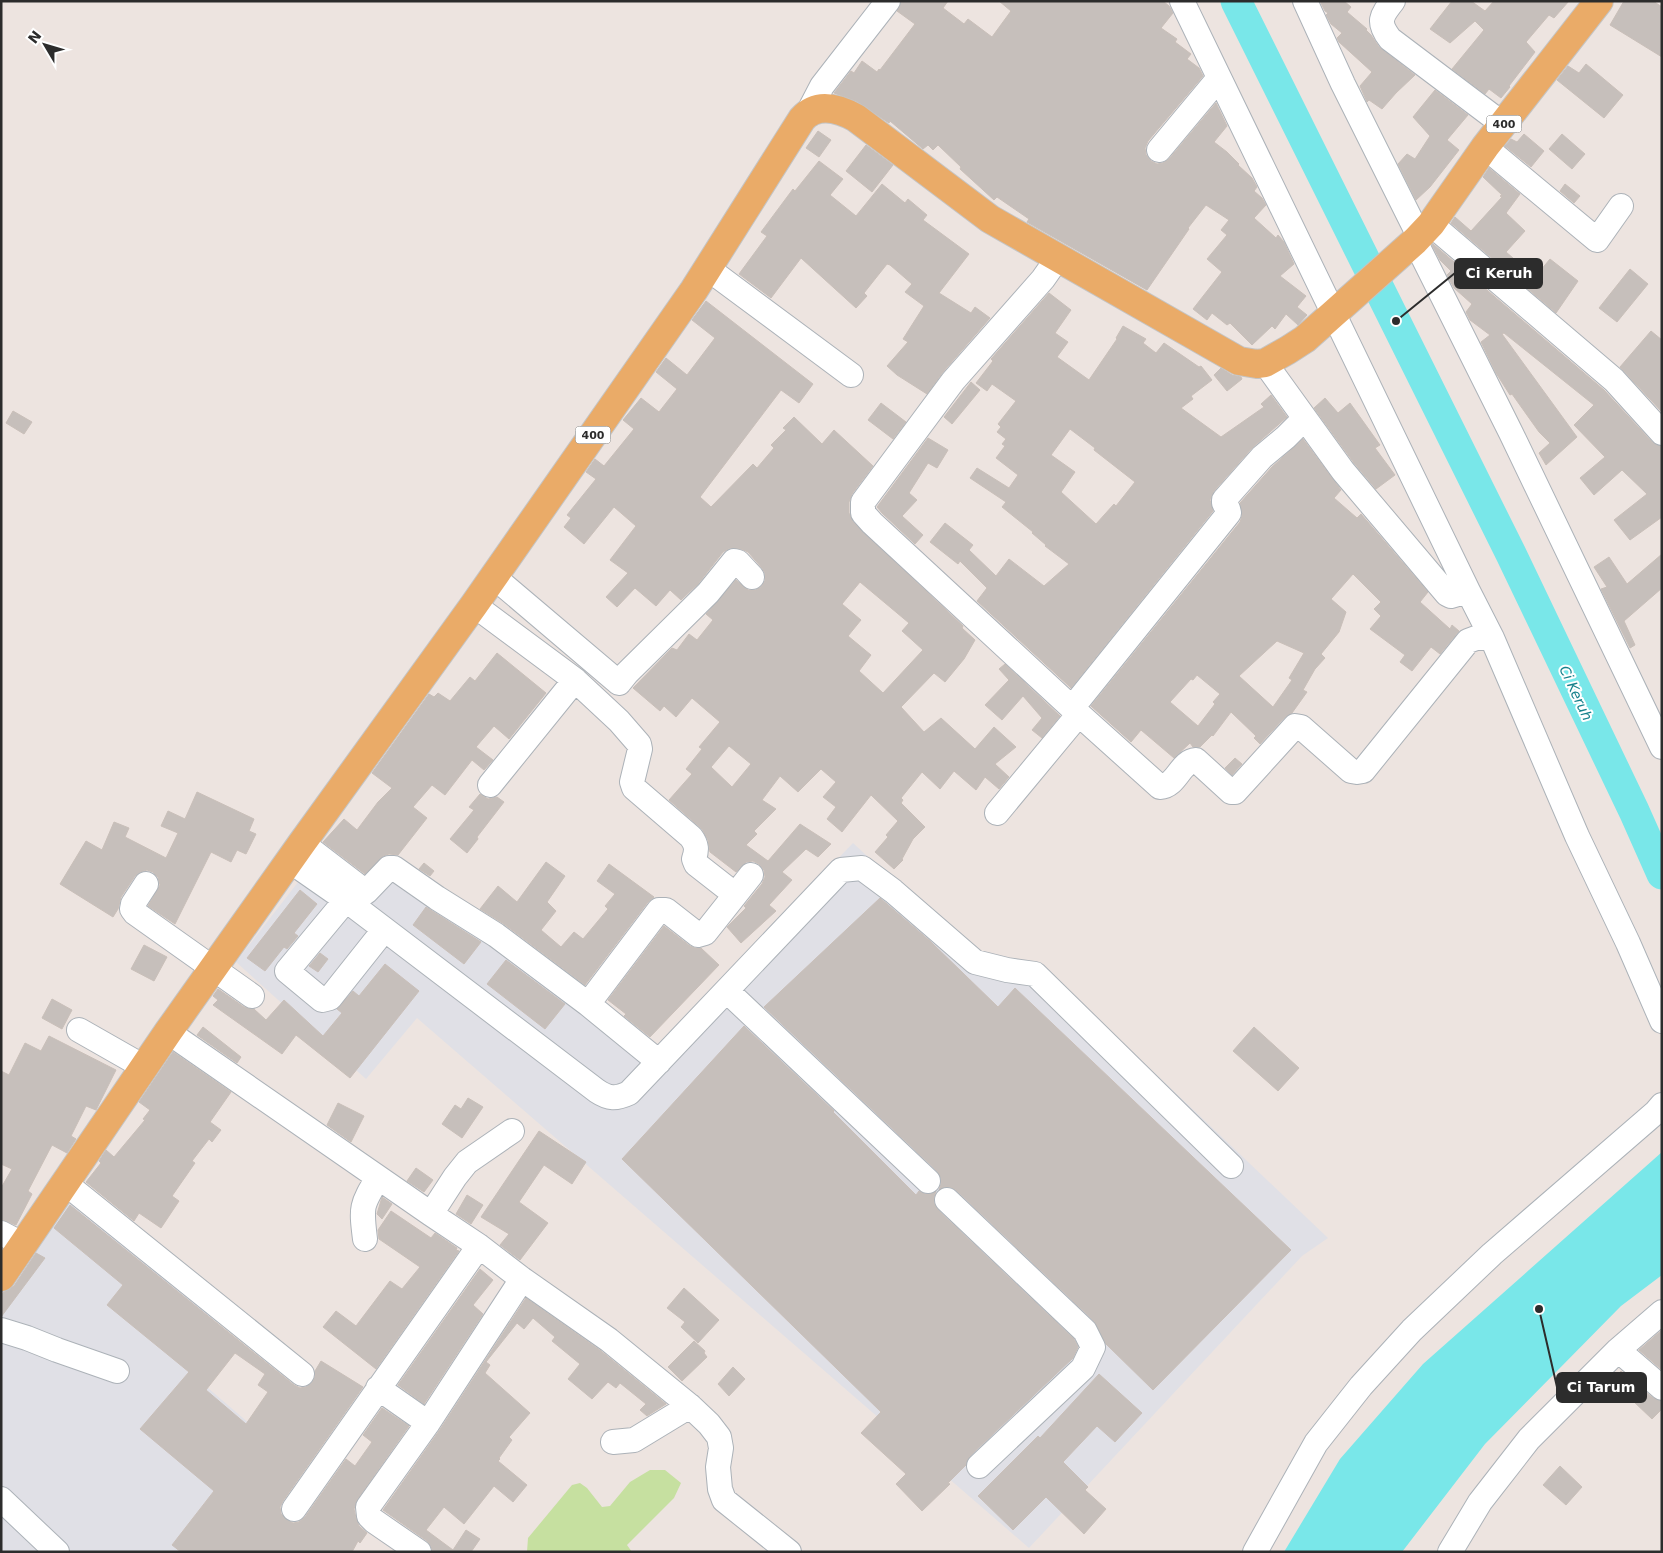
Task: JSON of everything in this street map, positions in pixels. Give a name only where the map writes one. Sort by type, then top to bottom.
[{"type":"main road","name":"400","points":[[1265,363],[1305,339],[1419,237],[1485,147],[1599,1]]},
{"type":"main road","points":[[809,111],[826,108],[842,110],[856,118],[990,219],[1056,259],[1238,360],[1257,364],[1265,363]]},
{"type":"main road","name":"400","points":[[1,1276],[12,1239],[65,1183],[213,968],[494,577],[689,298],[802,119],[809,111]]},
{"type":"street","points":[[809,111],[822,86],[888,1]]},
{"type":"street","points":[[1182,1],[1219,78],[1342,305],[1468,591],[1492,638],[1577,836],[1628,943],[1662,1021]]},
{"type":"street","points":[[1305,1],[1343,84],[1419,237],[1662,747]]},
{"type":"street","points":[[1393,1],[1383,14],[1382,24],[1390,39],[1504,125]]},
{"type":"street","points":[[1159,150],[1219,78]]},
{"type":"street","points":[[1485,147],[1597,240],[1621,206]]},
{"type":"street","points":[[1419,237],[1614,380],[1662,433]]},
{"type":"street","points":[[1056,259],[1043,279],[952,381],[862,502],[864,513],[872,523],[1160,787],[1169,784],[1189,761],[1196,760],[1231,792],[1235,792],[1295,726],[1301,727],[1352,771],[1363,771],[1468,641],[1476,638],[1492,638]]},
{"type":"street","points":[[707,268],[851,376]]},
{"type":"street","points":[[1265,363],[1343,471],[1447,594],[1451,596],[1468,591]]},
{"type":"street","points":[[997,813],[1228,513],[1224,500],[1262,457],[1286,437],[1304,418]]},
{"type":"street","points":[[494,577],[619,683],[626,673],[708,593],[734,561],[738,562],[752,577]]},
{"type":"street","points":[[474,605],[575,680],[619,721],[639,744],[640,749],[632,782],[634,788],[691,837],[696,844],[697,851],[694,859],[696,864],[728,889]]},
{"type":"street","points":[[490,785],[575,680]]},
{"type":"street","points":[[296,852],[346,900],[384,930],[605,1096],[619,1098],[629,1093],[841,870],[862,868],[893,892],[974,962],[1035,974],[1231,1166]]},
{"type":"street","points":[[296,852],[366,892],[389,868],[394,868],[496,935],[588,1004],[659,1062]]},
{"type":"street","points":[[588,1004],[659,910],[666,910],[698,935],[701,935],[705,933],[751,875]]},
{"type":"street","points":[[146,884],[133,904],[132,909],[135,913],[252,996]]},
{"type":"street","points":[[346,900],[288,971],[316,996],[322,1000],[330,998],[384,930]]},
{"type":"street","points":[[727,991],[928,1182]]},
{"type":"street","points":[[79,1030],[144,1067]]},
{"type":"street","points":[[168,1032],[479,1246],[522,1279],[609,1340],[690,1406],[720,1437],[721,1448],[718,1467],[720,1489],[724,1500],[789,1552]]},
{"type":"street","points":[[1255,1552],[1316,1443],[1361,1386],[1412,1330],[1492,1254],[1662,1105]]},
{"type":"street","points":[[431,1214],[467,1162],[512,1131]]},
{"type":"street","points":[[365,1239],[362,1216],[364,1201],[378,1178]]},
{"type":"street","points":[[65,1183],[302,1374]]},
{"type":"street","points":[[947,1200],[1085,1331],[1093,1347],[1083,1368],[979,1466]]},
{"type":"street","points":[[294,1509],[479,1246]]},
{"type":"street","points":[[419,1552],[374,1521],[369,1516],[368,1507],[428,1424],[522,1279]]},
{"type":"street","points":[[1450,1552],[1480,1502],[1529,1439],[1618,1350],[1662,1312]]},
{"type":"street","points":[[1,1330],[117,1370]]},
{"type":"street","points":[[1618,1350],[1662,1388]]},
{"type":"street","points":[[378,1388],[428,1424]]},
{"type":"street","points":[[613,1442],[634,1440],[690,1406]]},
{"type":"street","points":[[1,1499],[57,1552]]},
{"type":"shaded area","points":[[853,843],[983,963],[1040,964],[1328,1238],[1302,1256],[1029,1548],[417,1018],[366,1079],[236,962],[316,859],[370,901],[392,872],[649,1054]]},
{"type":"shaded area","points":[[77,1192],[218,1317],[179,1363],[286,1455],[243,1507],[296,1552],[1,1552],[1,1296]]},
{"type":"green space","points":[[650,1470],[665,1470],[681,1483],[674,1498],[627,1545],[632,1552],[527,1552],[528,1538],[572,1485],[580,1483],[587,1488],[602,1507],[610,1506],[630,1482]]},
{"type":"water","points":[[1662,1152],[1662,1275],[1621,1306],[1485,1444],[1402,1552],[1284,1552],[1340,1459],[1423,1364]]},
{"type":"building","points":[[901,1],[948,1],[943,8],[964,24],[968,19],[992,37],[1011,11],[999,1],[1163,1],[1173,13],[1161,28],[1177,39],[1175,42],[1191,54],[1187,59],[1199,68],[1203,76],[1148,141],[1145,148],[1146,155],[1157,164],[1169,159],[1216,103],[1227,126],[1214,142],[1239,164],[1252,178],[1257,187],[1254,191],[1262,198],[1266,205],[1254,218],[1276,238],[1278,235],[1284,242],[1294,264],[1280,276],[1306,296],[1297,307],[1307,315],[1298,325],[1286,314],[1275,329],[1272,326],[1252,345],[1230,323],[1227,325],[1212,313],[1207,320],[1193,309],[1222,272],[1207,259],[1227,235],[1221,230],[1229,220],[1206,205],[1188,228],[1147,290],[1027,222],[1029,219],[997,197],[994,200],[960,169],[961,167],[938,145],[933,150],[928,145],[923,149],[890,121],[889,123],[856,101],[834,93],[851,71],[854,73],[862,61],[877,72],[880,70],[915,24],[897,11]]},
{"type":"building","points":[[1320,1],[1344,1],[1351,7],[1347,12],[1367,29],[1379,47],[1415,75],[1382,109],[1369,100],[1367,102],[1360,86],[1372,72],[1339,42],[1337,38],[1342,33],[1331,24],[1326,15],[1328,13]]},
{"type":"building","points":[[1452,1],[1471,1],[1485,11],[1494,1],[1569,1],[1554,18],[1549,15],[1526,42],[1535,52],[1501,98],[1489,89],[1485,94],[1452,69],[1484,30],[1475,21],[1450,43],[1430,29]]},
{"type":"building","points":[[1624,1],[1653,1],[1662,7],[1662,57],[1610,25]]},
{"type":"building","points":[[1586,64],[1623,95],[1604,118],[1557,80],[1568,66],[1579,73]]},
{"type":"building","points":[[1435,90],[1468,115],[1447,140],[1459,150],[1430,187],[1416,200],[1398,164],[1407,154],[1415,159],[1430,136],[1413,117]]},
{"type":"building","points":[[818,131],[831,140],[819,157],[806,148]]},
{"type":"building","points":[[1524,134],[1544,151],[1531,167],[1505,146],[1511,139],[1517,142]]},
{"type":"building","points":[[1562,134],[1585,154],[1572,169],[1549,149]]},
{"type":"building","points":[[866,145],[893,165],[872,192],[846,171]]},
{"type":"building","points":[[819,161],[843,179],[830,195],[856,216],[882,184],[905,203],[908,199],[927,215],[923,220],[969,254],[939,293],[971,313],[975,307],[990,318],[943,372],[927,394],[897,375],[887,366],[908,342],[903,339],[924,306],[905,292],[912,284],[890,265],[887,264],[864,293],[867,296],[856,308],[801,258],[771,298],[739,274],[767,236],[761,232],[793,189],[795,191]]},
{"type":"building","points":[[1489,168],[1520,194],[1506,213],[1525,231],[1506,252],[1535,277],[1550,259],[1578,281],[1556,313],[1451,223],[1455,217],[1471,231],[1502,197],[1483,177]]},
{"type":"building","points":[[1565,184],[1580,196],[1574,203],[1560,191]]},
{"type":"building","points":[[1433,244],[1604,390],[1652,442],[1662,446],[1662,517],[1630,540],[1614,520],[1647,494],[1622,470],[1594,495],[1580,478],[1605,457],[1574,425],[1594,405],[1504,333],[1502,334],[1577,437],[1546,465],[1539,453],[1550,443],[1539,432],[1512,394],[1510,395],[1496,373],[1481,342],[1490,335],[1470,320],[1466,312],[1472,304],[1454,288],[1447,275],[1451,271],[1440,260]]},
{"type":"building","points":[[1630,269],[1648,284],[1617,322],[1599,308]]},
{"type":"building","points":[[1049,293],[1071,310],[1055,333],[1068,342],[1057,357],[1089,380],[1117,339],[1123,326],[1146,339],[1143,343],[1156,353],[1164,343],[1199,367],[1201,366],[1212,380],[1191,396],[1193,399],[1181,408],[1221,437],[1264,407],[1261,404],[1271,395],[1287,417],[1252,448],[1214,491],[1210,500],[1213,511],[1071,688],[977,601],[987,588],[960,561],[958,564],[930,542],[945,523],[973,545],[969,550],[996,576],[1009,559],[1044,586],[1069,564],[1045,546],[1033,532],[1002,507],[1006,502],[970,478],[977,468],[1009,488],[1018,475],[996,458],[1005,446],[1002,444],[1006,439],[997,432],[1001,427],[998,424],[1016,401],[992,384],[987,391],[976,383],[993,361],[991,359]],"holes":[[[1070,429],[1095,448],[1094,450],[1135,482],[1116,506],[1114,504],[1096,524],[1061,492],[1075,472],[1051,455]]]},
{"type":"building","points":[[706,301],[813,384],[799,403],[781,390],[700,497],[711,507],[753,464],[757,468],[774,448],[771,445],[786,430],[783,428],[794,417],[822,444],[834,430],[873,466],[852,494],[849,502],[849,513],[853,522],[963,626],[962,628],[975,640],[964,659],[945,682],[934,673],[901,707],[924,732],[941,718],[975,749],[994,727],[1016,747],[995,764],[1009,777],[999,789],[985,777],[976,790],[954,771],[940,789],[922,772],[901,798],[903,800],[901,803],[925,827],[913,839],[903,860],[894,869],[875,852],[888,837],[886,835],[898,821],[871,795],[842,832],[827,819],[836,807],[823,797],[836,782],[821,769],[798,792],[780,776],[762,800],[776,809],[754,831],[757,834],[746,845],[768,861],[800,824],[831,844],[818,857],[806,849],[782,872],[792,880],[769,905],[776,911],[741,943],[727,927],[746,908],[744,906],[762,884],[765,877],[764,870],[753,861],[746,862],[736,872],[710,852],[708,840],[702,829],[669,800],[692,774],[686,769],[702,749],[699,747],[720,722],[692,698],[676,717],[664,706],[660,711],[633,688],[672,648],[677,650],[689,634],[697,640],[713,620],[706,614],[736,580],[748,590],[756,590],[765,581],[765,573],[748,552],[730,548],[723,552],[698,584],[681,600],[670,590],[656,606],[635,588],[617,607],[606,597],[628,573],[610,560],[636,526],[614,507],[584,544],[564,527],[571,518],[567,515],[596,479],[586,472],[595,459],[604,466],[634,429],[623,420],[641,398],[659,412],[677,389],[656,372],[666,358],[687,375],[715,338],[692,320]],"holes":[[[860,582],[909,623],[902,631],[923,650],[883,693],[859,671],[871,655],[848,636],[861,620],[842,604]],[[729,746],[751,764],[732,787],[711,767]]]},
{"type":"building","points":[[1651,331],[1662,340],[1662,412],[1620,367]]},
{"type":"building","points":[[1221,368],[1242,379],[1227,391],[1214,375]]},
{"type":"building","points":[[971,382],[980,390],[952,424],[944,417]]},
{"type":"building","points":[[1325,398],[1338,413],[1350,403],[1380,445],[1375,448],[1395,475],[1376,489],[1354,463],[1314,408]]},
{"type":"building","points":[[881,403],[906,422],[893,439],[868,420]]},
{"type":"building","points":[[13,411],[32,422],[24,434],[6,423]]},
{"type":"building","points":[[928,438],[948,450],[937,468],[928,463],[909,493],[917,500],[902,516],[923,535],[915,544],[877,507]]},
{"type":"building","points":[[1303,439],[1341,490],[1334,498],[1357,518],[1361,514],[1428,592],[1420,602],[1450,629],[1452,625],[1459,631],[1440,654],[1431,647],[1412,671],[1400,662],[1405,655],[1370,629],[1381,616],[1374,609],[1381,602],[1353,574],[1331,599],[1346,612],[1339,632],[1321,654],[1325,658],[1315,669],[1303,690],[1307,692],[1292,713],[1285,717],[1260,744],[1254,738],[1256,736],[1231,712],[1213,736],[1200,747],[1193,747],[1190,743],[1174,758],[1141,730],[1131,742],[1091,706],[1240,522],[1242,516],[1240,503],[1272,467]],"holes":[[[1277,641],[1304,653],[1289,678],[1292,680],[1273,707],[1239,676]],[[1197,675],[1220,694],[1213,702],[1215,704],[1198,726],[1170,702]]]},
{"type":"building","points":[[1662,554],[1662,588],[1624,621],[1635,645],[1630,648],[1601,589],[1607,587],[1594,567],[1609,557],[1627,584]]},
{"type":"building","points":[[497,653],[546,693],[509,739],[494,726],[476,747],[493,760],[484,770],[472,760],[445,795],[432,785],[413,807],[427,818],[398,855],[389,854],[383,856],[365,874],[323,842],[344,819],[357,830],[378,802],[392,788],[372,773],[429,694],[434,697],[438,693],[450,701],[470,677],[475,681]]},
{"type":"building","points":[[1005,664],[1060,716],[1042,738],[1032,730],[1042,718],[1023,696],[1002,720],[985,705],[1009,680],[999,669]]},
{"type":"building","points":[[1235,758],[1242,764],[1232,775],[1225,768]]},
{"type":"building","points":[[197,792],[254,819],[249,831],[256,834],[246,854],[237,850],[231,862],[211,852],[175,924],[148,906],[160,885],[158,877],[153,872],[147,870],[135,876],[121,897],[118,909],[113,917],[60,884],[86,841],[102,850],[114,822],[129,828],[125,837],[166,858],[178,833],[161,826],[168,811],[185,819]]},
{"type":"building","points":[[480,794],[488,799],[497,797],[504,802],[467,853],[450,839],[474,810],[469,807]]},
{"type":"building","points":[[546,862],[565,876],[547,902],[556,911],[541,930],[561,947],[574,932],[583,939],[608,909],[605,906],[615,894],[597,881],[609,864],[654,897],[648,902],[585,985],[504,924],[480,909],[498,886],[517,902]]},
{"type":"building","points":[[424,863],[434,871],[430,876],[419,869]]},
{"type":"building","points":[[300,890],[317,904],[294,933],[298,936],[287,949],[284,947],[265,971],[247,958]]},
{"type":"building","points":[[880,898],[930,941],[998,1007],[1015,988],[1291,1250],[1153,1390],[1106,1344],[1094,1321],[956,1190],[944,1187],[939,1190],[941,1178],[937,1171],[764,1007]]},
{"type":"building","points":[[426,907],[481,942],[464,964],[413,925]]},
{"type":"building","points":[[664,926],[690,946],[701,948],[719,965],[650,1037],[608,1000]]},
{"type":"building","points":[[144,945],[167,957],[154,981],[131,969]]},
{"type":"building","points":[[320,953],[328,959],[318,972],[309,966]]},
{"type":"building","points":[[506,960],[565,1004],[545,1029],[487,984]]},
{"type":"building","points":[[385,964],[419,991],[350,1078],[296,1035],[282,1054],[213,1005],[218,1000],[213,996],[218,989],[244,1007],[254,1009],[266,1020],[284,1000],[323,1036],[342,1013],[337,1009],[353,991],[359,996]]},
{"type":"building","points":[[52,999],[72,1010],[62,1029],[42,1018]]},
{"type":"building","points":[[744,1026],[834,1111],[916,1195],[919,1191],[931,1194],[936,1191],[934,1203],[938,1210],[1074,1339],[1078,1347],[1073,1358],[970,1456],[966,1465],[948,1483],[950,1484],[922,1511],[896,1484],[906,1474],[861,1433],[881,1412],[622,1159]]},
{"type":"building","points":[[203,1027],[241,1057],[237,1063],[197,1035]]},
{"type":"building","points":[[1254,1027],[1299,1068],[1278,1091],[1233,1051]]},
{"type":"building","points":[[49,1036],[116,1070],[96,1110],[86,1106],[71,1136],[76,1139],[67,1153],[52,1145],[28,1191],[32,1194],[16,1225],[1,1219],[1,1188],[12,1169],[1,1164],[1,1071],[9,1075],[25,1043],[41,1051]]},
{"type":"building","points":[[173,1052],[231,1092],[210,1122],[221,1130],[212,1142],[209,1139],[192,1161],[195,1163],[172,1196],[179,1201],[161,1228],[139,1213],[134,1221],[86,1182],[101,1163],[99,1161],[106,1150],[114,1157],[145,1120],[143,1119],[150,1110],[139,1102]]},
{"type":"building","points":[[468,1098],[483,1107],[462,1138],[442,1124],[455,1105],[461,1109]]},
{"type":"building","points":[[338,1103],[364,1116],[351,1142],[327,1125]]},
{"type":"building","points":[[539,1131],[586,1162],[572,1184],[544,1165],[519,1202],[548,1223],[520,1260],[500,1245],[509,1234],[481,1217]]},
{"type":"building","points":[[416,1168],[433,1180],[424,1192],[407,1181]]},
{"type":"building","points":[[467,1195],[483,1205],[471,1224],[456,1214]]},
{"type":"building","points":[[382,1197],[392,1204],[382,1219],[377,1214]]},
{"type":"building","points":[[70,1205],[294,1385],[300,1388],[312,1383],[315,1371],[321,1361],[363,1387],[283,1501],[280,1507],[281,1514],[287,1520],[293,1523],[299,1522],[305,1517],[346,1459],[355,1466],[372,1442],[363,1435],[382,1408],[409,1426],[357,1500],[354,1509],[356,1518],[359,1526],[367,1533],[360,1543],[358,1541],[352,1552],[181,1552],[172,1545],[214,1491],[140,1429],[189,1372],[107,1305],[123,1285],[54,1228]],"holes":[[[235,1353],[265,1374],[258,1385],[268,1392],[246,1424],[206,1390]]]},
{"type":"building","points":[[391,1211],[431,1238],[435,1233],[459,1251],[376,1369],[323,1327],[336,1311],[356,1326],[390,1281],[402,1289],[420,1267],[379,1239],[378,1230]]},
{"type":"building","points":[[36,1253],[45,1258],[1,1317],[1,1294],[14,1286]]},
{"type":"building","points":[[480,1269],[493,1280],[473,1305],[483,1314],[424,1404],[398,1385]]},
{"type":"building","points":[[684,1288],[719,1320],[698,1343],[681,1327],[685,1322],[667,1308]]},
{"type":"building","points":[[526,1298],[601,1351],[666,1404],[647,1416],[640,1410],[646,1404],[620,1383],[616,1388],[608,1382],[592,1399],[568,1379],[580,1364],[552,1341],[555,1337],[533,1318],[524,1329],[517,1323],[486,1362],[490,1365],[485,1373],[530,1413],[509,1437],[512,1440],[498,1461],[527,1485],[513,1502],[494,1486],[464,1524],[444,1507],[426,1530],[453,1550],[466,1530],[480,1539],[471,1552],[433,1552],[427,1541],[383,1510],[439,1431]]},
{"type":"building","points":[[1662,1330],[1662,1370],[1639,1350]]},
{"type":"building","points":[[694,1341],[705,1351],[704,1353],[707,1357],[682,1381],[668,1367]]},
{"type":"building","points":[[733,1367],[745,1379],[729,1396],[718,1384]]},
{"type":"building","points":[[1621,1371],[1653,1398],[1662,1401],[1662,1409],[1652,1419],[1612,1381]]},
{"type":"building","points":[[1099,1374],[1142,1413],[1115,1442],[1097,1426],[1063,1462],[1088,1487],[1085,1490],[1106,1509],[1084,1534],[1046,1497],[1013,1530],[978,1496],[1038,1436],[1040,1438]]},
{"type":"building","points":[[1560,1466],[1582,1487],[1566,1505],[1543,1485]]},
{"type":"waterway","name":"Ci Keruh","points":[[1236,1],[1511,554],[1634,811],[1662,874]]},
{"type":"place","name":"Ci Keruh","points":[[1396,321]]},
{"type":"place","name":"Ci Tarum","points":[[1539,1309]]}]
